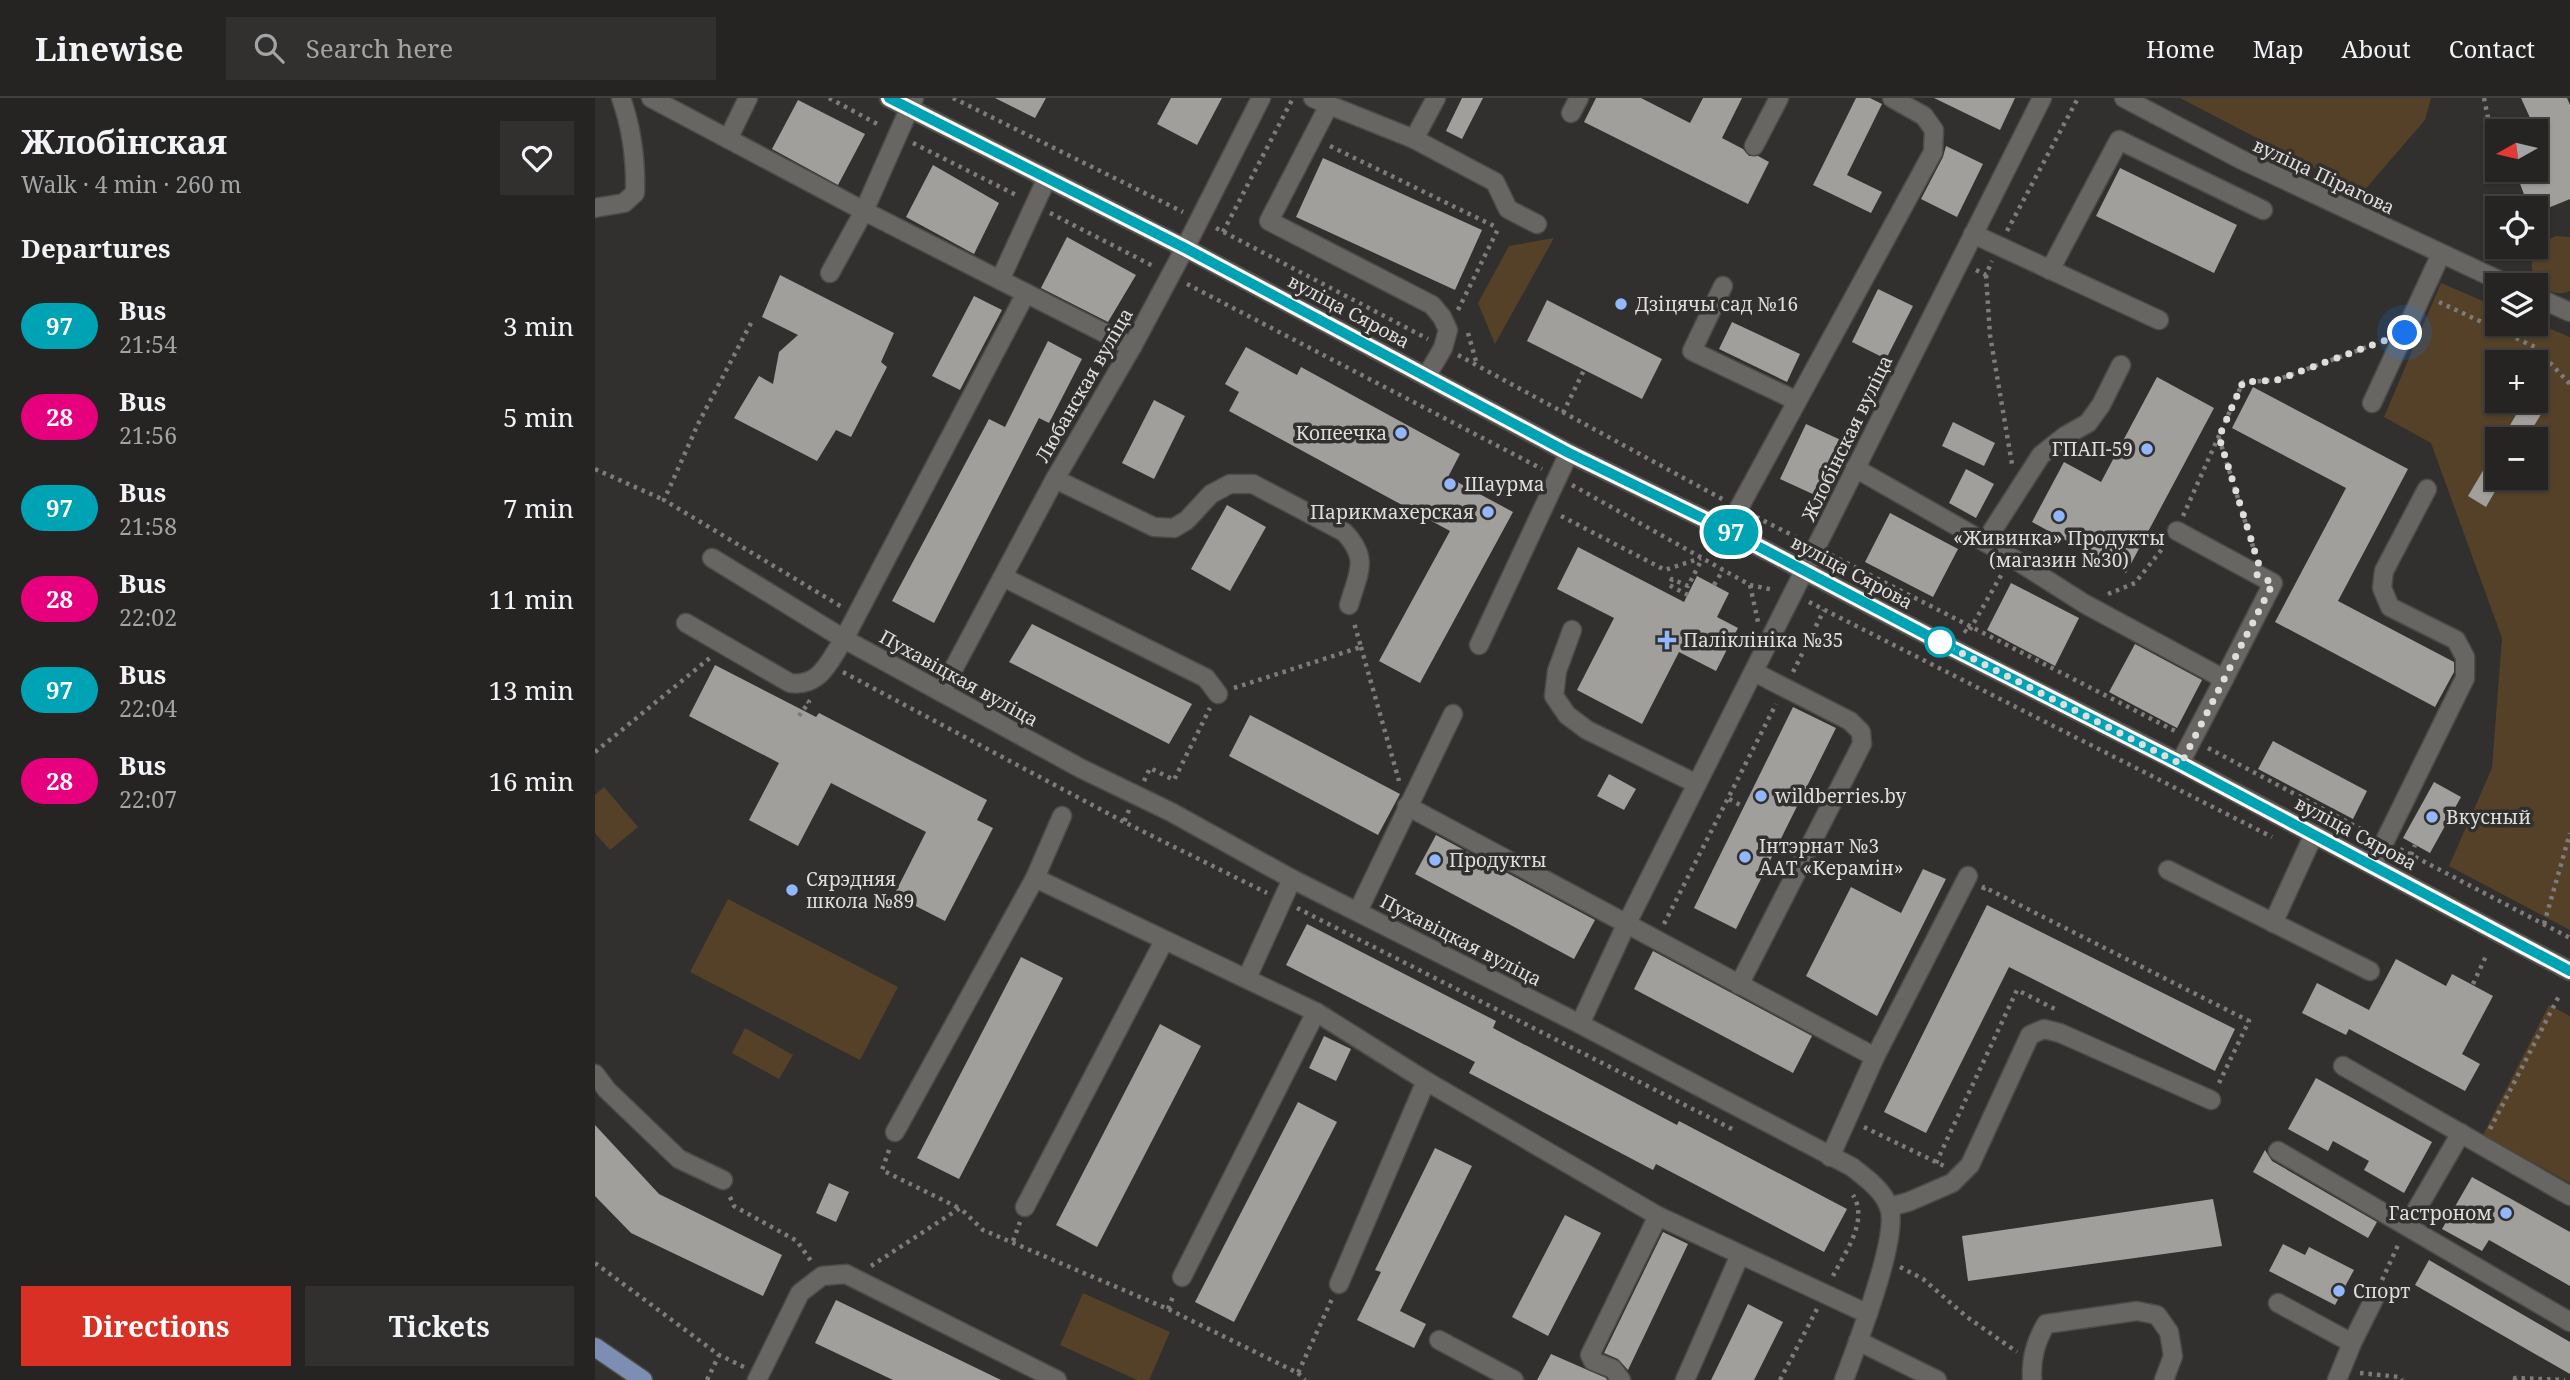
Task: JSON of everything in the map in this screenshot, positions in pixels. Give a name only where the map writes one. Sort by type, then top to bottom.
[{"type":"main road","points":[[595,1347],[643,1380]]},
{"type":"street","points":[[595,208],[624,203],[635,193],[636,166],[629,121],[621,98]]},
{"type":"street","points":[[650,98],[864,211],[1132,347]]},
{"type":"street","points":[[728,139],[748,98]]},
{"type":"street","name":"вуліца Сярова","points":[[889,98],[911,103],[1047,178],[1185,248],[1569,453],[1727,530],[2181,764],[2570,971]]},
{"type":"street","name":"Любанская вуліца","points":[[941,692],[1055,479],[1171,275],[1261,98]]},
{"type":"street","points":[[1414,139],[1436,98]]},
{"type":"street","points":[[1754,146],[1779,98]]},
{"type":"street","points":[[1727,530],[1933,152],[1934,130],[1924,116],[1892,98]]},
{"type":"street","name":"Жлобінская вуліца","points":[[1580,1024],[1626,925],[2042,98]]},
{"type":"street","name":"вуліца Пірагова","points":[[2124,98],[2240,159],[2485,274]]},
{"type":"street","points":[[1426,376],[1443,348],[1448,330],[1432,305],[1269,221],[1313,137],[1321,102],[1414,139],[1495,182],[1508,209],[1537,224]]},
{"type":"street","points":[[829,273],[864,211],[911,103]]},
{"type":"street","points":[[2050,270],[2119,140],[2263,210]]},
{"type":"street","points":[[1000,280],[1047,178]]},
{"type":"street","points":[[1973,234],[2159,320]]},
{"type":"street","points":[[2372,403],[2441,254]]},
{"type":"street","points":[[1723,286],[1692,351],[1797,401]]},
{"type":"street","points":[[686,623],[790,683],[803,685],[815,680],[844,639],[1025,293]]},
{"type":"street","points":[[2548,302],[2570,312]]},
{"type":"street","points":[[1985,542],[2041,455],[2065,436],[2088,423],[2101,405],[2121,365]]},
{"type":"street","points":[[1479,645],[1569,453]]},
{"type":"street","points":[[1855,468],[2011,557],[2085,604],[2224,679]]},
{"type":"street","points":[[1055,479],[1154,527],[1174,528],[1187,520],[1211,494],[1230,484],[1253,484],[1345,532],[1355,543],[1362,558],[1349,605]]},
{"type":"street","points":[[2373,865],[2465,678],[2465,657],[2456,640],[2391,607],[2382,588],[2384,570],[2427,489]]},
{"type":"street","points":[[2176,531],[2273,583],[2181,764]]},
{"type":"street","name":"Пухавіцкая вуліца","points":[[712,558],[844,639],[1082,769],[1292,879],[1580,1024],[1852,1167],[1875,1186],[1889,1207]]},
{"type":"street","points":[[1003,577],[1206,678],[1218,694]]},
{"type":"street","points":[[1571,630],[1557,671],[1554,696],[1567,715],[1587,730],[1697,784]]},
{"type":"street","points":[[1739,985],[1862,744],[1861,732],[1850,721],[1754,672]]},
{"type":"street","points":[[1359,911],[1453,714]]},
{"type":"street","points":[[1407,806],[1875,1057]]},
{"type":"street","points":[[895,1132],[1035,878],[1062,816]]},
{"type":"street","points":[[2273,923],[2314,834]]},
{"type":"street","points":[[2168,870],[2370,971]]},
{"type":"street","points":[[1830,1157],[1875,1057],[1968,876]]},
{"type":"street","points":[[1035,878],[1164,942],[1316,1012],[1426,1081],[1658,1216],[1868,1314]]},
{"type":"street","points":[[1247,978],[1292,879]]},
{"type":"street","points":[[1025,1208],[1164,942]]},
{"type":"street","points":[[1182,1277],[1316,1012]]},
{"type":"street","points":[[1844,1380],[1868,1314],[1884,1258],[1890,1234],[1889,1207],[1952,1183],[1970,1165],[2030,1035],[2044,1029],[2060,1033],[2211,1100]]},
{"type":"street","points":[[2343,1066],[2570,1196]]},
{"type":"street","points":[[595,1074],[607,1090],[679,1158],[723,1180]]},
{"type":"street","points":[[1339,1283],[1426,1081]]},
{"type":"street","points":[[2407,1227],[2461,1133]]},
{"type":"street","points":[[2278,1151],[2570,1322]]},
{"type":"street","points":[[1621,1380],[1613,1369],[1593,1361],[1590,1355],[1658,1216]]},
{"type":"street","points":[[1685,1380],[1740,1255]]},
{"type":"street","points":[[758,1378],[800,1293],[822,1276],[846,1275],[1058,1380]]},
{"type":"street","points":[[2339,1376],[2375,1297]]},
{"type":"street","points":[[2278,1303],[2352,1343]]},
{"type":"street","points":[[2031,1371],[2037,1339],[2046,1324],[2137,1311],[2157,1315],[2169,1332],[2173,1356],[2164,1380]]},
{"type":"street","points":[[1439,1340],[1514,1380]]},
{"type":"street","points":[[1858,1341],[1937,1380]]},
{"type":"path","points":[[829,98],[1559,478],[1751,585],[1793,595],[2275,838]]},
{"type":"path","points":[[953,98],[1200,220],[1817,547]]},
{"type":"path","points":[[1223,232],[1293,98]]},
{"type":"path","points":[[2018,492],[2005,432],[1992,347],[1986,275],[2078,98]]},
{"type":"path","points":[[2484,98],[2488,119]]},
{"type":"path","points":[[1313,137],[1499,228]]},
{"type":"path","points":[[1448,330],[1508,209]]},
{"type":"path","points":[[1959,262],[1986,275]]},
{"type":"path","points":[[2423,295],[2535,347],[2570,384]]},
{"type":"path","points":[[664,500],[698,424],[751,323]]},
{"type":"path","points":[[2085,604],[2135,583],[2176,531],[2243,382],[2277,380],[2405,333]]},
{"type":"path","points":[[1563,413],[1584,370]]},
{"type":"path","points":[[2219,437],[2260,568],[2257,575]]},
{"type":"path","points":[[595,469],[664,500],[856,616]]},
{"type":"path","points":[[1544,508],[1665,570],[1702,558]]},
{"type":"path","points":[[1968,632],[2027,532]]},
{"type":"path","points":[[1688,595],[1669,585],[1672,579],[1688,586],[1702,558]]},
{"type":"path","points":[[1714,585],[1723,570]]},
{"type":"path","points":[[1751,585],[1759,628]]},
{"type":"path","points":[[1919,607],[1923,601]]},
{"type":"path","points":[[1349,605],[1407,806]]},
{"type":"path","points":[[1656,941],[1824,610]]},
{"type":"path","points":[[1124,822],[1150,768],[1174,780],[1218,694],[1361,647]]},
{"type":"path","points":[[595,752],[706,659],[719,658]]},
{"type":"path","points":[[833,667],[1124,822],[1738,1132]]},
{"type":"path","points":[[798,697],[809,702],[799,716]]},
{"type":"path","points":[[1728,799],[1744,807]]},
{"type":"path","points":[[2545,924],[2570,834]]},
{"type":"path","points":[[2411,855],[2415,845]]},
{"type":"path","points":[[2473,984],[2487,954]]},
{"type":"path","points":[[1936,1163],[2017,990],[2067,1014]]},
{"type":"path","points":[[2482,1145],[2560,996]]},
{"type":"path","points":[[895,1132],[882,1170],[960,1208],[983,1230],[1167,1309],[1298,1373],[1305,1380]]},
{"type":"path","points":[[723,1180],[734,1206],[797,1241],[822,1276]]},
{"type":"path","points":[[1780,1380],[1857,1227],[1859,1205],[1849,1188]]},
{"type":"path","points":[[853,1278],[960,1208]]},
{"type":"path","points":[[2375,1297],[2407,1227]]},
{"type":"path","points":[[1884,1258],[1923,1279],[2031,1371]]},
{"type":"path","points":[[595,1263],[719,1355],[758,1378]]},
{"type":"path","points":[[1298,1373],[1339,1283]]},
{"type":"path","points":[[707,1380],[719,1355]]},
{"type":"path","points":[[2339,1376],[2400,1377],[2402,1380]]},
{"type":"path","points":[[2515,1380],[2565,1380]]},
{"type":"shaded area","points":[[2180,98],[2431,98],[2425,120],[2362,193]]},
{"type":"shaded area","points":[[2556,236],[2570,237],[2570,291],[2549,291],[2548,273],[2533,273],[2533,259],[2548,259],[2548,241]]},
{"type":"shaded area","points":[[1554,238],[1495,344],[1478,303],[1509,246]]},
{"type":"shaded area","points":[[2441,283],[2485,302],[2485,336],[2548,336],[2548,328],[2570,337],[2570,930],[2449,866],[2492,768],[2502,638],[2431,443],[2384,417]]},
{"type":"shaded area","points":[[604,787],[638,827],[610,850],[595,833],[595,795]]},
{"type":"shaded area","points":[[728,899],[898,987],[860,1060],[690,972]]},
{"type":"shaded area","points":[[2549,1005],[2570,1016],[2570,1183],[2483,1135]]},
{"type":"shaded area","points":[[745,1028],[793,1055],[779,1079],[732,1053]]},
{"type":"shaded area","points":[[1083,1293],[1170,1332],[1149,1380],[1137,1380],[1060,1345]]},
{"type":"building","points":[[995,98],[1046,98],[1035,118]]},
{"type":"building","points":[[1171,98],[1222,98],[1197,145],[1157,124]]},
{"type":"building","points":[[1462,98],[1483,98],[1462,139],[1446,131]]},
{"type":"building","points":[[1596,98],[1641,98],[1690,123],[1703,98],[1742,98],[1722,138],[1743,149],[1749,156],[1758,156],[1769,162],[1748,204],[1584,122]]},
{"type":"building","points":[[1856,98],[1870,98],[1882,104],[1847,175],[1882,192],[1871,213],[1813,185]]},
{"type":"building","points":[[1934,98],[2015,98],[2000,130]]},
{"type":"building","points":[[2521,98],[2567,98],[2570,105],[2570,199],[2548,208],[2548,196],[2525,196],[2519,182],[2548,182],[2548,119],[2531,119]]},
{"type":"building","points":[[798,100],[865,134],[838,185],[772,149]]},
{"type":"building","points":[[1946,146],[1983,164],[1957,217],[1921,199]]},
{"type":"building","points":[[1323,158],[1482,230],[1455,290],[1296,217]]},
{"type":"building","points":[[933,165],[999,203],[974,254],[906,217]]},
{"type":"building","points":[[2120,168],[2237,225],[2214,273],[2096,216]]},
{"type":"building","points":[[1067,237],[1136,275],[1108,322],[1041,288]]},
{"type":"building","points":[[780,275],[894,333],[881,362],[887,367],[851,437],[836,430],[817,461],[734,418],[759,376],[773,384],[779,352],[798,335],[762,317]]},
{"type":"building","points":[[1878,289],[1913,306],[1886,359],[1852,342]]},
{"type":"building","points":[[974,296],[1002,310],[960,390],[932,376]]},
{"type":"building","points":[[1547,300],[1662,359],[1642,399],[1527,341]]},
{"type":"building","points":[[1732,322],[1800,354],[1787,382],[1719,349]]},
{"type":"building","points":[[1048,341],[1082,359],[1049,423],[1039,418],[934,623],[892,601],[989,419],[1005,427]]},
{"type":"building","points":[[1246,347],[1297,375],[1301,367],[1460,454],[1448,477],[1513,512],[1420,683],[1379,661],[1450,531],[1229,411],[1239,392],[1225,384]]},
{"type":"building","points":[[2157,377],[2214,408],[2126,573],[2032,522],[2064,462],[2101,482]]},
{"type":"building","points":[[2253,387],[2408,469],[2338,601],[2454,662],[2454,672],[2435,707],[2275,622],[2346,488],[2232,428]]},
{"type":"building","points":[[1154,400],[1185,416],[1154,479],[1122,463]]},
{"type":"building","points":[[2517,413],[2542,413],[2533,427],[2509,427]]},
{"type":"building","points":[[1953,422],[1995,443],[1984,466],[1942,446]]},
{"type":"building","points":[[1806,424],[1843,441],[1817,496],[1780,479]]},
{"type":"building","points":[[2485,467],[2485,490],[2496,490],[2486,507],[2468,496]]},
{"type":"building","points":[[1966,469],[1994,484],[1976,518],[1949,503]]},
{"type":"building","points":[[1227,505],[1266,527],[1230,591],[1191,569]]},
{"type":"building","points":[[1890,513],[1958,549],[1933,597],[1865,562]]},
{"type":"building","name":"Паліклініка №35","points":[[1578,547],[1684,602],[1697,576],[1729,593],[1717,617],[1738,628],[1716,671],[1679,652],[1642,724],[1577,690],[1614,618],[1557,589]]},
{"type":"building","points":[[2011,583],[2079,618],[2055,666],[1987,630]]},
{"type":"building","points":[[1032,624],[1192,704],[1169,744],[1009,662]]},
{"type":"building","points":[[2135,644],[2202,680],[2177,728],[2109,692]]},
{"type":"building","points":[[715,665],[816,717],[819,713],[987,800],[977,820],[993,828],[945,921],[894,895],[926,832],[831,783],[798,846],[749,820],[779,763],[689,716]]},
{"type":"building","name":"Інтэрнат №3 ААТ «Керамін»","points":[[1793,707],[1836,728],[1736,929],[1694,908]]},
{"type":"building","points":[[1250,715],[1400,794],[1378,835],[1229,756]]},
{"type":"building","points":[[2273,741],[2367,791],[2353,819],[2258,769]]},
{"type":"building","points":[[1609,774],[1636,789],[1624,810],[1597,796]]},
{"type":"building","name":"Вкусный","points":[[2434,782],[2461,797],[2430,853],[2403,838]]},
{"type":"building","points":[[1436,835],[1595,920],[1574,959],[1415,874]]},
{"type":"building","points":[[1923,869],[1946,879],[1877,1016],[1806,976],[1851,887],[1901,913]]},
{"type":"building","points":[[1987,905],[2235,1029],[2215,1071],[2009,967],[1926,1133],[1884,1112]]},
{"type":"building","points":[[1307,924],[1496,1021],[1493,1028],[1677,1125],[1679,1121],[1847,1209],[1824,1252],[1656,1164],[1653,1170],[1469,1073],[1475,1062],[1286,965]]},
{"type":"building","points":[[1653,951],[1812,1036],[1793,1073],[1634,989]]},
{"type":"building","points":[[1021,957],[1063,978],[959,1179],[917,1158]]},
{"type":"building","points":[[2396,959],[2446,986],[2452,974],[2493,996],[2462,1054],[2480,1064],[2465,1091],[2349,1029],[2346,1035],[2302,1013],[2317,983],[2369,1010]]},
{"type":"building","points":[[1160,1024],[1201,1046],[1097,1247],[1056,1225]]},
{"type":"building","points":[[1324,1036],[1351,1049],[1336,1081],[1309,1068]]},
{"type":"building","points":[[2316,1078],[2432,1142],[2404,1193],[2364,1170],[2369,1161],[2333,1141],[2328,1151],[2288,1129]]},
{"type":"building","points":[[1298,1102],[1337,1122],[1234,1322],[1195,1302]]},
{"type":"building","points":[[595,1125],[659,1194],[782,1255],[763,1296],[631,1233],[595,1196]]},
{"type":"building","points":[[1435,1148],[1472,1166],[1400,1311],[1426,1324],[1414,1348],[1357,1320],[1381,1272],[1375,1270]]},
{"type":"building","points":[[2265,1150],[2272,1161],[2377,1222],[2368,1238],[2253,1172]]},
{"type":"building","points":[[2472,1177],[2570,1232],[2570,1286],[2489,1240],[2482,1251],[2442,1229]]},
{"type":"building","points":[[829,1183],[849,1192],[836,1222],[816,1213]]},
{"type":"building","points":[[2213,1199],[2222,1246],[1968,1281],[1962,1236]]},
{"type":"building","points":[[1565,1215],[1601,1233],[1548,1336],[1512,1317]]},
{"type":"building","points":[[1663,1232],[1688,1244],[1628,1370],[1618,1359],[1604,1353]]},
{"type":"building","points":[[2283,1244],[2305,1255],[2309,1247],[2354,1270],[2335,1305],[2269,1271]]},
{"type":"building","points":[[2429,1260],[2570,1342],[2570,1374],[2415,1285]]},
{"type":"building","points":[[836,1300],[1001,1380],[893,1380],[815,1343]]},
{"type":"building","points":[[1748,1304],[1783,1322],[1754,1380],[1711,1380]]},
{"type":"building","points":[[1551,1354],[1606,1378],[1607,1380],[1537,1380]]},
{"type":"bus line","name":"97","points":[[889,98],[1185,248],[1569,453],[1727,530],[2181,764],[2570,971]]},
{"type":"place","name":"Дзіцячы сад №16","points":[[1621,304]]},
{"type":"place","name":"Копеечка","points":[[1401,433]]},
{"type":"place","name":"ГПАП-59","points":[[2147,449]]},
{"type":"place","name":"Шаурма","points":[[1450,484]]},
{"type":"place","name":"Парикмахерская","points":[[1488,512]]},
{"type":"place","name":"«Живинка» Продукты (магазин №30)","points":[[2059,516]]},
{"type":"place","name":"Паліклініка №35","points":[[1667,640]]},
{"type":"place","name":"wildberries.by","points":[[1761,796]]},
{"type":"place","name":"Вкусный","points":[[2432,817]]},
{"type":"place","name":"Інтэрнат №3 ААТ «Керамін»","points":[[1745,857]]},
{"type":"place","name":"Продукты","points":[[1435,860]]},
{"type":"place","name":"Сярэдняя школа №89","points":[[792,890]]},
{"type":"place","name":"Гастроном","points":[[2506,1213]]},
{"type":"place","name":"Спорт","points":[[2339,1291]]},
{"type":"route","points":[[1940,642],[2181,764],[2273,583],[2257,575],[2260,568],[2219,437],[2243,382],[2277,380],[2405,333]]}]
